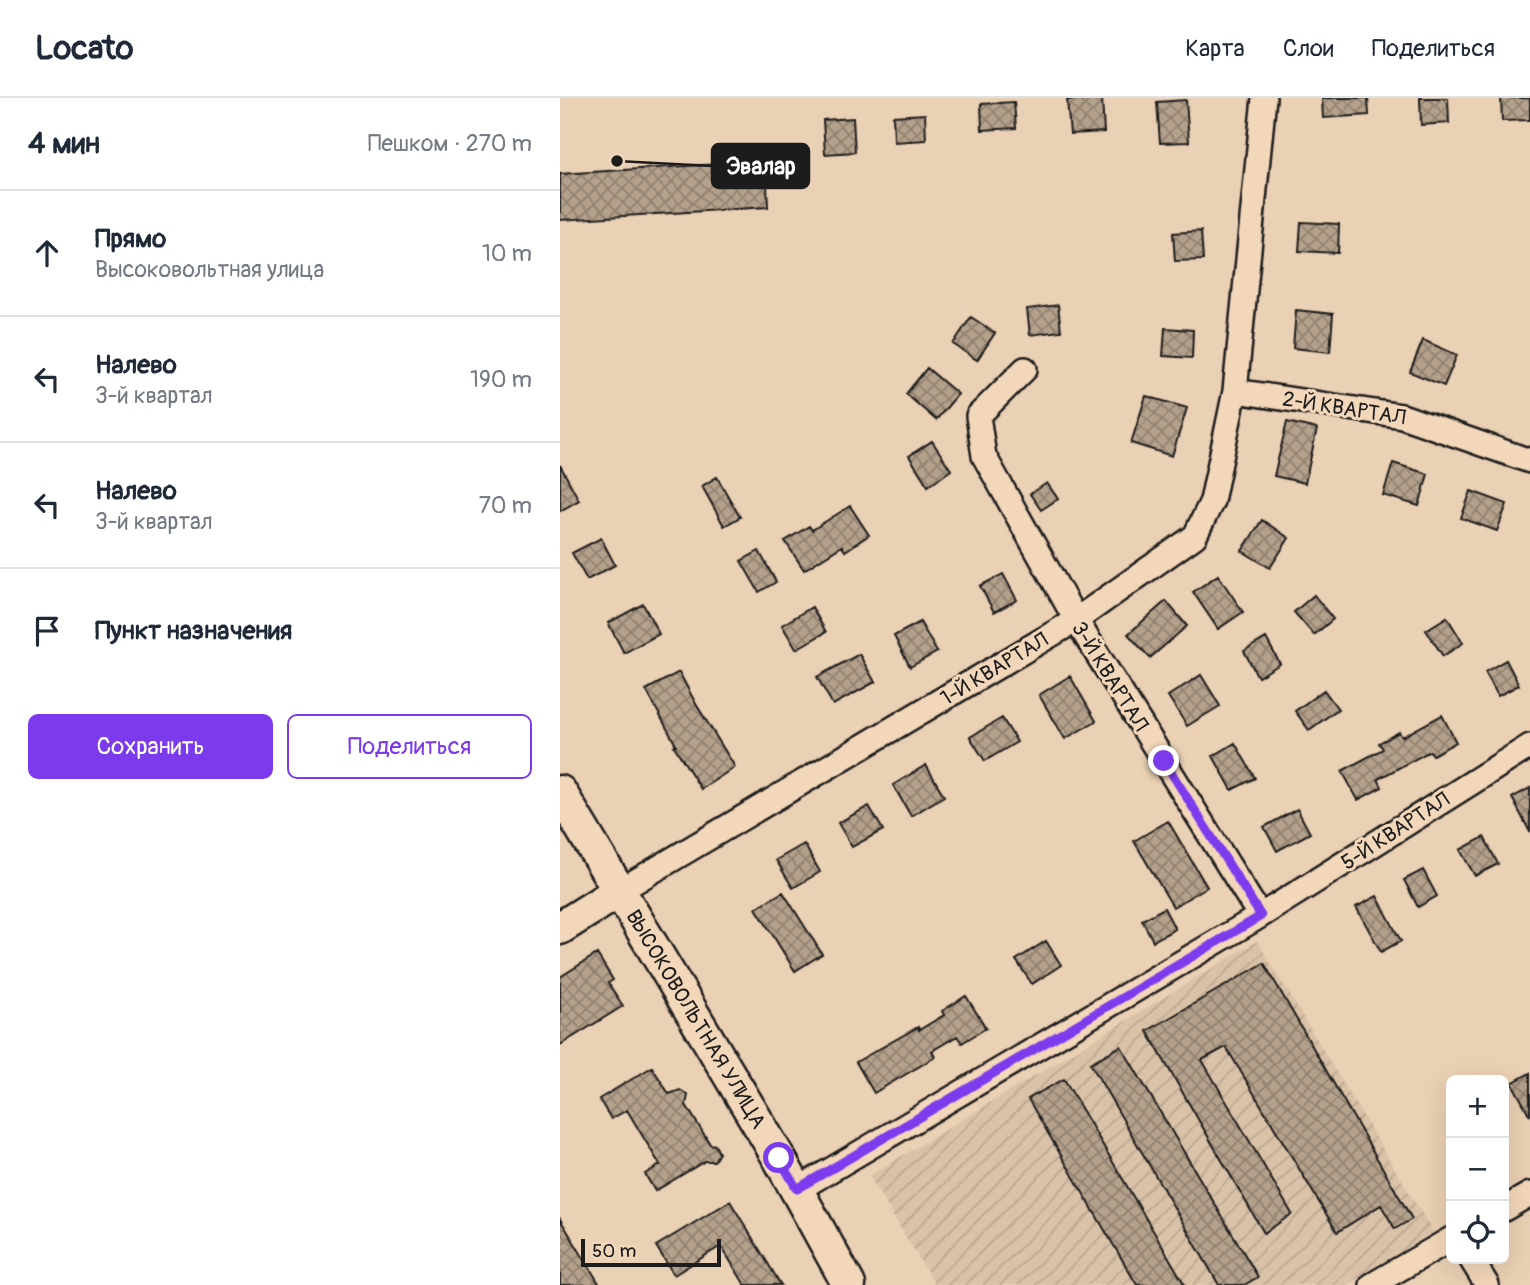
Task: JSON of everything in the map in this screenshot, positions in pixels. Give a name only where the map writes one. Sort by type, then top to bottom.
[{"type":"street","name":"1-Й КВАРТАЛ","points":[[619,891],[1076,620],[1195,536],[1212,501],[1235,391],[1264,98]]},
{"type":"street","name":"3-Й КВАРТАЛ","points":[[1025,369],[978,416],[984,456],[1076,620],[1261,916]]},
{"type":"street","name":"2-Й КВАРТАЛ","points":[[1235,391],[1402,416],[1530,461]]},
{"type":"street","name":"5-Й КВАРТАЛ","points":[[1261,916],[1530,746]]},
{"type":"street","name":"ВЫСОКОВОЛЬТНАЯ УЛИЦА","points":[[560,792],[797,1189],[849,1285]]},
{"type":"street","points":[[560,928],[619,891]]},
{"type":"street","points":[[797,1189],[1261,916]]},
{"type":"street","points":[[1509,1206],[1530,1194]]},
{"type":"street","points":[[1372,1285],[1446,1242]]},
{"type":"street","points":[[1474,1264],[1487,1285]]},
{"type":"shaded area","points":[[1257,941],[1433,1232],[1347,1285],[935,1285],[869,1176]]},
{"type":"building","points":[[1102,98],[1104,132],[1070,134],[1067,100]]},
{"type":"building","points":[[1322,98],[1368,98],[1369,115],[1323,118]]},
{"type":"building","points":[[1420,98],[1448,98],[1449,123],[1421,125]]},
{"type":"building","points":[[1501,98],[1530,98],[1530,120],[1502,121]]},
{"type":"building","points":[[1186,100],[1189,142],[1160,143],[1157,102]]},
{"type":"building","points":[[1014,102],[1016,128],[982,130],[981,104]]},
{"type":"building","points":[[925,114],[926,140],[894,142],[893,116]]},
{"type":"building","points":[[853,118],[855,152],[825,154],[823,120]]},
{"type":"building","points":[[766,161],[768,207],[560,220],[560,174]]},
{"type":"building","points":[[1301,222],[1339,224],[1338,253],[1299,251]]},
{"type":"building","points":[[1201,231],[1203,260],[1175,261],[1173,233]]},
{"type":"building","points":[[1058,305],[1061,331],[1030,335],[1027,309]]},
{"type":"building","points":[[1296,310],[1333,314],[1330,352],[1293,348]]},
{"type":"building","points":[[971,317],[995,333],[977,360],[953,344]]},
{"type":"building","points":[[1165,328],[1193,330],[1192,358],[1163,356]]},
{"type":"building","points":[[1423,340],[1457,355],[1444,386],[1410,372]]},
{"type":"building","points":[[927,368],[958,394],[936,420],[906,394]]},
{"type":"building","points":[[1146,396],[1187,408],[1172,456],[1131,443]]},
{"type":"building","points":[[1287,422],[1317,429],[1305,483],[1274,476]]},
{"type":"building","points":[[932,441],[951,470],[928,486],[909,456]]},
{"type":"building","points":[[1393,463],[1428,474],[1419,506],[1383,495]]},
{"type":"building","points":[[560,465],[579,500],[560,511]]},
{"type":"building","points":[[717,477],[740,517],[724,526],[702,486]]},
{"type":"building","points":[[1047,483],[1058,499],[1041,510],[1030,494]]},
{"type":"building","points":[[1471,491],[1507,504],[1497,531],[1461,518]]},
{"type":"building","points":[[850,506],[869,535],[845,551],[842,546],[804,570],[785,541],[809,526],[812,530]]},
{"type":"building","points":[[1262,520],[1289,538],[1270,568],[1242,551]]},
{"type":"building","points":[[601,538],[615,565],[587,580],[572,553]]},
{"type":"building","points":[[759,551],[776,582],[759,592],[741,561]]},
{"type":"building","points":[[1003,574],[1017,600],[994,612],[980,586]]},
{"type":"building","points":[[1218,575],[1243,612],[1218,629],[1193,592]]},
{"type":"building","points":[[1314,595],[1333,619],[1314,635],[1294,612]]},
{"type":"building","points":[[1166,601],[1187,626],[1150,658],[1128,634]]},
{"type":"building","points":[[643,604],[659,634],[624,653],[608,623]]},
{"type":"building","points":[[812,607],[826,632],[796,649],[782,625]]},
{"type":"building","points":[[1447,617],[1463,643],[1443,656],[1426,630]]},
{"type":"building","points":[[920,622],[937,652],[910,667],[894,636]]},
{"type":"building","points":[[1266,638],[1280,664],[1258,677],[1244,651]]},
{"type":"building","points":[[859,654],[875,682],[833,705],[817,677]]},
{"type":"building","points":[[1506,660],[1519,685],[1498,696],[1485,672]]},
{"type":"building","points":[[679,672],[735,767],[701,789],[674,746],[676,745],[646,690]]},
{"type":"building","points":[[1201,675],[1220,706],[1187,726],[1168,696]]},
{"type":"building","points":[[1070,676],[1096,721],[1065,739],[1039,695]]},
{"type":"building","points":[[1324,690],[1338,709],[1309,730],[1295,711]]},
{"type":"building","points":[[1442,715],[1456,742],[1433,755],[1430,751],[1378,779],[1382,787],[1358,800],[1342,771],[1383,749],[1379,743],[1399,732],[1402,737]]},
{"type":"building","points":[[1002,718],[1017,742],[985,761],[970,737]]},
{"type":"building","points":[[1235,743],[1255,778],[1232,790],[1213,756]]},
{"type":"building","points":[[926,765],[944,796],[911,816],[893,785]]},
{"type":"building","points":[[1530,788],[1530,832],[1512,798]]},
{"type":"building","points":[[869,806],[883,830],[852,847],[838,823]]},
{"type":"building","points":[[1297,809],[1310,833],[1277,851],[1264,827]]},
{"type":"building","points":[[1168,821],[1207,887],[1173,907],[1134,841]]},
{"type":"building","points":[[1484,837],[1498,864],[1475,876],[1460,850]]},
{"type":"building","points":[[804,844],[820,872],[793,888],[776,860]]},
{"type":"building","points":[[1423,870],[1437,896],[1418,907],[1404,880]]},
{"type":"building","points":[[783,892],[822,954],[795,971],[756,908]]},
{"type":"building","points":[[1377,896],[1401,941],[1381,952],[1356,907]]},
{"type":"building","points":[[1164,908],[1175,929],[1153,941],[1142,920]]},
{"type":"building","points":[[1046,941],[1061,965],[1032,984],[1016,960]]},
{"type":"building","points":[[597,954],[613,980],[608,983],[623,1006],[560,1045],[560,977]]},
{"type":"building","points":[[1264,963],[1412,1219],[1395,1229],[1381,1205],[1337,1232],[1226,1047],[1202,1060],[1292,1214],[1264,1233],[1147,1031]]},
{"type":"building","points":[[966,996],[986,1028],[962,1043],[957,1036],[932,1051],[935,1057],[874,1093],[856,1062],[944,1015],[942,1011]]},
{"type":"building","points":[[1121,1046],[1258,1277],[1244,1285],[1219,1285],[1090,1063]]},
{"type":"building","points":[[652,1067],[669,1094],[680,1090],[688,1095],[686,1105],[710,1144],[715,1145],[719,1153],[714,1161],[705,1161],[655,1191],[645,1174],[660,1165],[627,1110],[611,1119],[599,1099]]},
{"type":"building","points":[[1530,1073],[1530,1116],[1512,1083]]},
{"type":"building","points":[[1064,1079],[1185,1285],[1137,1285],[1028,1099]]},
{"type":"building","points":[[730,1201],[781,1285],[745,1285],[721,1246],[674,1275],[656,1246]]},
{"type":"building","points":[[560,1219],[600,1285],[560,1285]]},
{"type":"place","name":"Эвалар","points":[[617,161]]},
{"type":"route","points":[[779,1158],[797,1189],[1261,916],[1164,761]]}]
